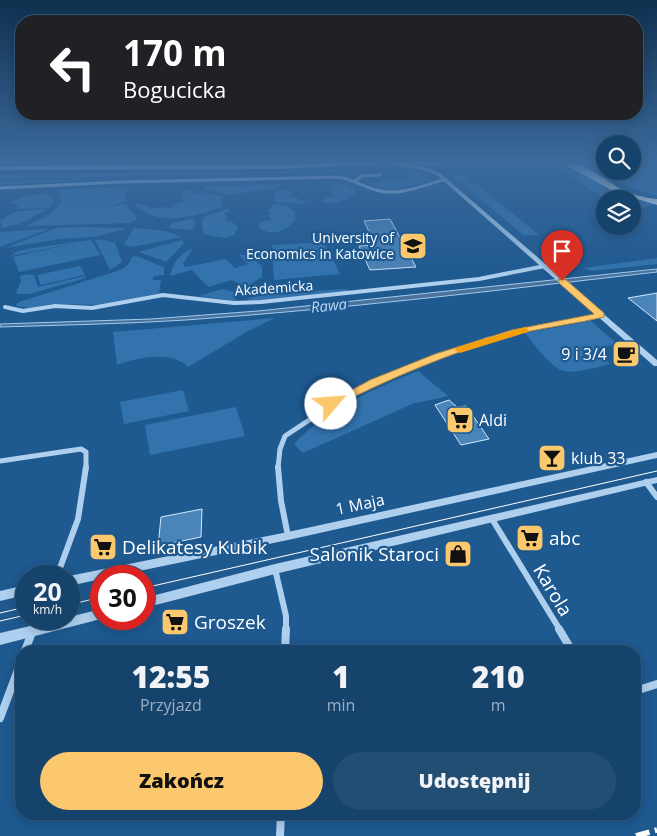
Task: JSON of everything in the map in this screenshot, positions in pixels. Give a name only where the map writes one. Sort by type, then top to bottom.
[{"type":"street","points":[[470,200],[657,364]]},
{"type":"street","name":"Akademicka","points":[[5,307],[23,311],[55,306],[92,308],[163,295],[227,302],[261,302],[479,279],[545,266]]},
{"type":"street","points":[[288,536],[280,490],[278,455],[283,438],[331,404],[374,382],[439,356],[516,332],[601,315]]},
{"type":"street","points":[[0,461],[80,449],[86,452],[87,462],[78,519],[61,565]]},
{"type":"street","name":"1 Maja","points":[[80,579],[288,536],[657,455]]},
{"type":"street","points":[[155,600],[275,569],[651,481],[657,497]]},
{"type":"street","name":"Karola","points":[[492,518],[568,645]]},
{"type":"street","points":[[275,569],[286,616],[285,645]]},
{"type":"street","points":[[0,596],[15,593]]},
{"type":"street","points":[[0,639],[90,617]]},
{"type":"street","points":[[27,645],[33,631]]},
{"type":"street","points":[[0,718],[15,678]]},
{"type":"street","points":[[641,689],[657,684]]},
{"type":"street","points":[[280,836],[281,820]]},
{"type":"shaded area","points":[[16,200],[54,200],[49,208],[14,209],[20,205],[10,203]]},
{"type":"shaded area","points":[[61,200],[124,200],[102,210],[124,203],[136,216],[136,219],[131,223],[26,226],[51,213]]},
{"type":"shaded area","points":[[183,200],[222,200],[222,207],[188,217],[165,218],[154,216],[134,204],[146,205],[151,209],[171,208],[174,204],[184,202]]},
{"type":"shaded area","points":[[275,200],[301,200],[308,204],[275,202]]},
{"type":"shaded area","points":[[323,200],[343,200],[330,203]]},
{"type":"shaded area","points":[[482,200],[496,200],[539,235],[523,235]]},
{"type":"shaded area","points":[[641,200],[655,204],[641,208]]},
{"type":"shaded area","points":[[274,204],[285,205],[295,212],[295,220],[287,228],[272,233],[258,226],[262,222],[272,220],[268,215],[272,212],[267,211]]},
{"type":"shaded area","points":[[47,209],[20,224],[2,228],[0,220],[17,211]]},
{"type":"shaded area","points":[[227,209],[231,211],[224,213],[228,217],[225,221],[232,222],[238,227],[234,235],[224,238],[204,234],[201,221],[206,216]]},
{"type":"shaded area","points":[[192,219],[196,224],[191,230],[169,228],[171,223]]},
{"type":"shaded area","points":[[56,228],[126,228],[92,237],[59,239],[5,248]]},
{"type":"shaded area","points":[[134,228],[166,231],[182,237],[131,247],[124,244]]},
{"type":"shaded area","points":[[49,229],[0,247],[0,232]]},
{"type":"shaded area","points":[[91,240],[100,255],[19,272],[13,257],[80,242],[11,256],[16,252],[26,249]]},
{"type":"shaded area","points":[[95,240],[115,243],[122,262],[110,270]]},
{"type":"shaded area","points":[[182,240],[184,243],[166,262],[139,252]]},
{"type":"shaded area","points":[[324,242],[340,274],[274,280],[272,245]]},
{"type":"shaded area","points":[[193,248],[183,264],[185,267],[226,259],[235,268],[248,264],[240,254],[251,257],[262,266],[262,277],[246,287],[232,280],[208,287],[192,270],[170,276],[178,259]]},
{"type":"shaded area","points":[[136,256],[164,267],[164,275],[154,276],[152,280],[161,280],[159,293],[103,305],[52,304],[28,308],[17,306],[16,304],[122,269],[130,262],[132,257]]},
{"type":"shaded area","points":[[657,258],[657,264],[591,271],[583,268]]},
{"type":"shaded area","points":[[80,266],[85,275],[41,285],[37,275]]},
{"type":"shaded area","points":[[34,275],[38,287],[85,276],[86,278],[30,294],[16,293],[21,281],[20,276]]},
{"type":"shaded area","points":[[222,289],[235,292],[236,301],[199,296]]},
{"type":"shaded area","points":[[347,289],[348,292],[249,301],[248,298],[270,294]]},
{"type":"shaded area","points":[[275,318],[248,331],[188,367],[181,362],[163,357],[144,358],[117,365],[113,332]]},
{"type":"shaded area","points":[[591,321],[617,344],[595,349],[610,364],[581,371],[569,372],[554,366],[525,333]]},
{"type":"shaded area","points":[[418,371],[448,396],[412,404],[303,453],[294,444],[307,431],[352,401]]},
{"type":"shaded area","points":[[183,390],[189,411],[124,424],[120,402]]},
{"type":"shaded area","points":[[236,407],[245,436],[150,455],[145,425]]},
{"type":"water","name":"Rawa","points":[[657,269],[657,272],[422,299],[245,316],[0,327],[0,324],[151,319],[258,311]]},
{"type":"building","points":[[390,219],[416,267],[370,270],[359,246],[375,245],[364,221]]},
{"type":"building","points":[[657,293],[657,321],[628,298]]},
{"type":"building","name":"Aldi","points":[[449,400],[457,407],[466,406],[489,439],[461,445],[435,405]]},
{"type":"building","points":[[202,509],[201,537],[158,546],[161,517]]},
{"type":"tram line","points":[[155,585],[657,471]]},
{"type":"tram line","points":[[80,602],[90,600]]},
{"type":"tram line","points":[[0,613],[15,610]]},
{"type":"tram line","points":[[0,621],[15,618]]},
{"type":"railway","points":[[636,836],[657,830]]},
{"type":"slow traffic","points":[[460,350],[525,330]]},
{"type":"place","name":"University of Economics in Katowice","points":[[413,246]]},
{"type":"place","name":"9 i 3/4","points":[[626,354]]},
{"type":"place","name":"Aldi","points":[[460,420]]},
{"type":"place","name":"klub 33","points":[[552,458]]},
{"type":"place","name":"abc","points":[[530,538]]},
{"type":"place","name":"Delikatesy Kubik","points":[[103,547]]},
{"type":"place","name":"Salonik Staroci","points":[[458,554]]},
{"type":"place","name":"Groszek","points":[[175,622]]},
{"type":"route","points":[[331,404],[374,382],[439,356],[516,332],[601,315],[562,281]]}]
